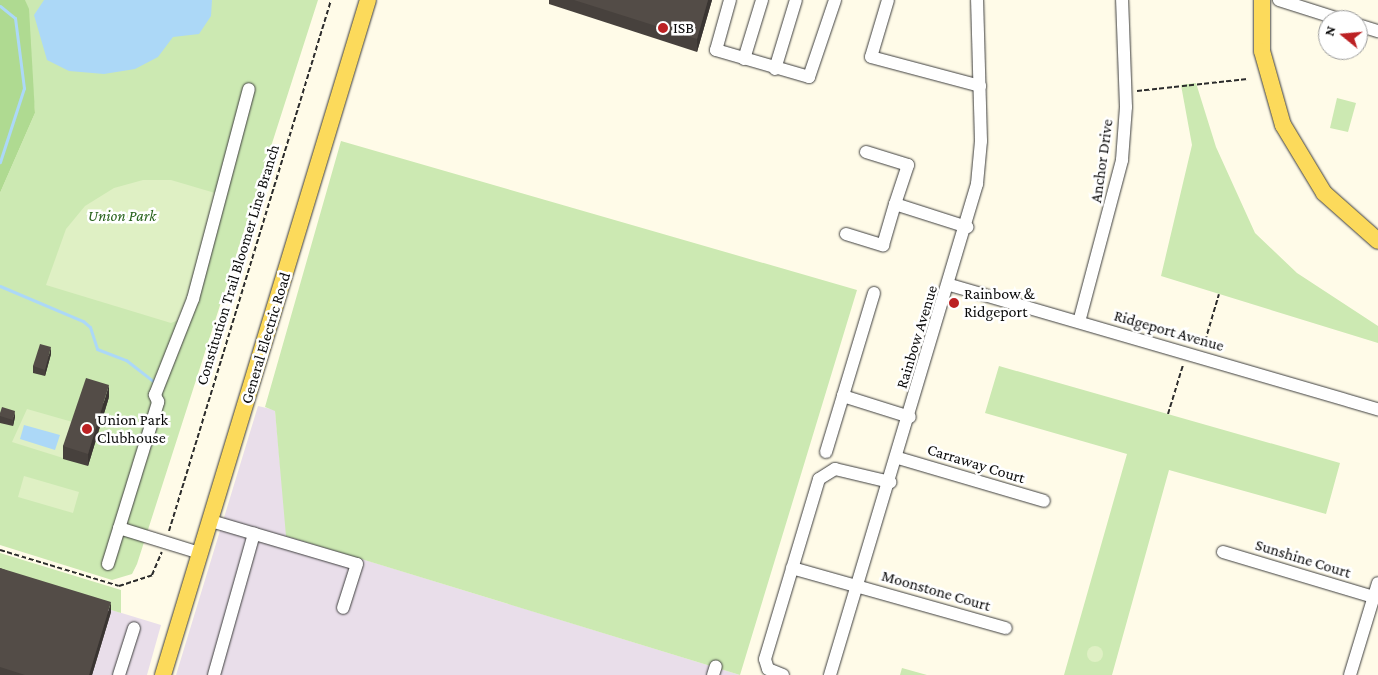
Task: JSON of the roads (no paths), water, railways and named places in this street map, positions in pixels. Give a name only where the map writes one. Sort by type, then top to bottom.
[{"type":"main road","name":"General Electric Road","points":[[163,675],[368,0]]},
{"type":"main road","points":[[1262,0],[1262,51],[1283,125],[1324,193],[1378,241]]},
{"type":"street","points":[[730,0],[716,50],[776,69],[809,77],[835,0]]},
{"type":"street","points":[[744,59],[762,0]]},
{"type":"street","points":[[776,69],[796,0]]},
{"type":"street","points":[[888,0],[871,56],[980,86]]},
{"type":"street","name":"Rainbow Avenue","points":[[830,675],[898,458],[967,227],[981,141],[977,0]]},
{"type":"street","name":"Anchor Drive","points":[[1079,322],[1118,186],[1125,93],[1122,0]]},
{"type":"street","points":[[1279,0],[1318,12]]},
{"type":"street","points":[[108,564],[158,402],[155,395],[193,299],[249,89]]},
{"type":"street","points":[[846,234],[882,245],[908,165],[866,152]]},
{"type":"street","points":[[895,204],[967,227]]},
{"type":"street","name":"Ridgeport Avenue","points":[[950,285],[1378,410]]},
{"type":"street","points":[[826,452],[874,293]]},
{"type":"street","points":[[843,396],[910,417]]},
{"type":"street","name":"Carraway Court","points":[[898,458],[1044,501]]},
{"type":"street","points":[[783,675],[768,669],[765,659],[823,474],[843,470],[890,482]]},
{"type":"street","points":[[211,521],[357,564],[343,608]]},
{"type":"street","points":[[119,528],[200,553]]},
{"type":"street","points":[[214,675],[254,534]]},
{"type":"street","name":"Sunshine Court","points":[[1223,552],[1374,597]]},
{"type":"street","name":"Moonstone Court","points":[[792,568],[1006,628]]},
{"type":"street","points":[[1350,675],[1378,583]]},
{"type":"street","points":[[120,675],[134,628]]},
{"type":"water","points":[[44,0],[212,0],[211,16],[199,34],[173,37],[158,57],[135,69],[104,74],[69,71],[47,60],[34,15]]},
{"type":"water","points":[[24,425],[60,435],[55,450],[20,439]]},
{"type":"waterway","points":[[0,6],[15,18],[24,88],[0,162]]},
{"type":"waterway","points":[[0,286],[83,321],[90,327],[97,349],[126,360],[153,381]]},
{"type":"place","name":"ISB","points":[[663,28]]},
{"type":"place","name":"Rainbow & Ridgeport","points":[[954,303]]},
{"type":"place","name":"Union Park Clubhouse","points":[[87,429]]},
{"type":"park label","name":"Union Park","points":[[122,216]]}]
